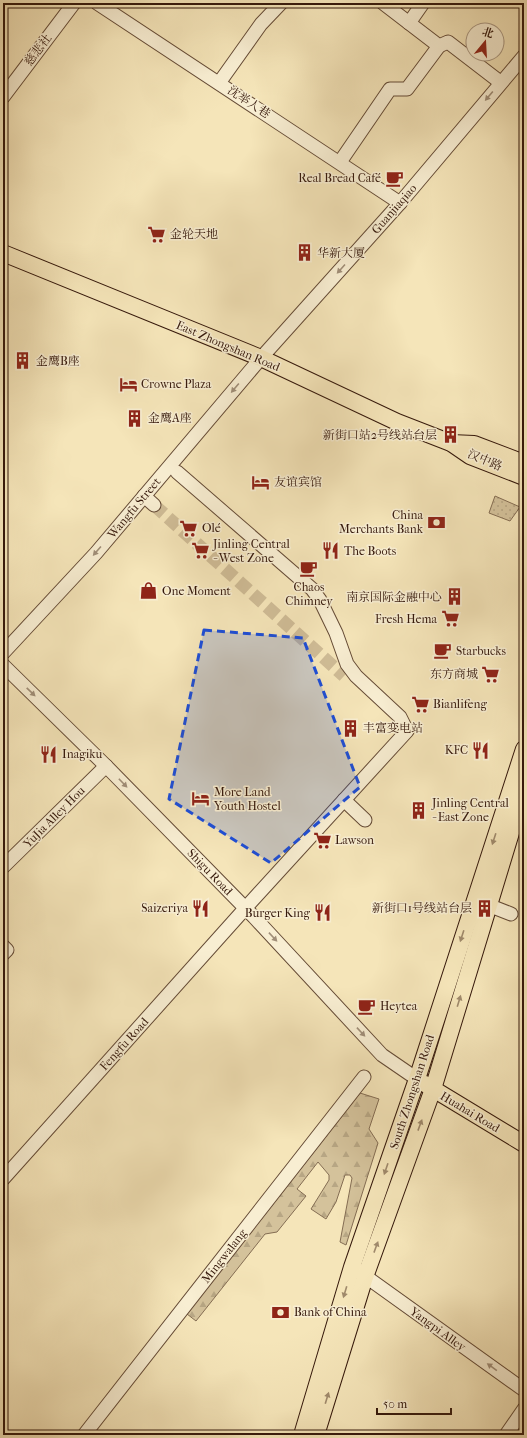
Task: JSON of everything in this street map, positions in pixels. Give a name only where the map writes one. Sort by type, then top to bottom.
[{"type":"main road","name":"East Zhongshan Road","points":[[3,254],[261,358],[397,422],[451,443]]},
{"type":"main road","name":"汉中路","points":[[451,443],[474,444],[524,463]]},
{"type":"main road","name":"汉中路","points":[[451,443],[470,456],[524,477]]},
{"type":"main road","name":"South Zhongshan Road","points":[[302,1435],[352,1267],[417,1079],[524,749]]},
{"type":"main road","name":"South Zhongshan Road","points":[[316,1435],[365,1277],[433,1089],[524,790]]},
{"type":"main road","name":"Huahai Road","points":[[417,1079],[524,1144]]},
{"type":"street","name":"慈悲社","points":[[3,97],[74,3]]},
{"type":"street","name":"沈举人巷","points":[[97,3],[400,203]]},
{"type":"street","points":[[219,83],[261,24],[281,3]]},
{"type":"street","points":[[383,3],[439,46]]},
{"type":"street","points":[[409,23],[423,3]]},
{"type":"street","points":[[340,162],[390,88],[407,89],[439,46],[448,42],[500,82]]},
{"type":"street","name":"Guanjiaqiao","points":[[261,358],[400,203],[500,82],[523,59]]},
{"type":"street","name":"Wangfu Street","points":[[3,654],[96,553],[261,358]]},
{"type":"street","name":"Fengfu Road","points":[[3,1179],[245,908],[407,731],[400,717],[356,676],[347,664],[336,633],[320,600],[312,589],[177,472]]},
{"type":"street","points":[[144,496],[154,505]]},
{"type":"street","name":"Shigu Road","points":[[3,665],[106,766],[245,908],[382,1055],[417,1079]]},
{"type":"street","name":"YuJia Alley Hou","points":[[3,868],[106,766]]},
{"type":"street","points":[[344,800],[365,820]]},
{"type":"street","points":[[488,905],[511,914]]},
{"type":"street","points":[[3,946],[7,950],[3,954]]},
{"type":"street","name":"Mingwalang","points":[[84,1435],[364,1077]]},
{"type":"street","name":"Yangpi Alley","points":[[352,1267],[524,1390]]},
{"type":"street","points":[[506,1435],[524,1409]]},
{"type":"highlighted area","points":[[204,630],[303,638],[360,787],[271,863],[169,799]]},
{"type":"green space","points":[[495,496],[520,507],[510,521],[489,513]]},
{"type":"green space","points":[[360,1093],[379,1099],[369,1129],[378,1143],[346,1245],[340,1242],[352,1178],[350,1175],[345,1175],[336,1202],[326,1219],[311,1209],[329,1180],[329,1175],[318,1162],[297,1189],[306,1196],[277,1232],[265,1234],[196,1321],[187,1314]]},
{"type":"tunnel","points":[[154,505],[344,676]]},
{"type":"place","name":"Real Bread Café","points":[[394,178]]},
{"type":"place","name":"金轮天地","points":[[157,234]]},
{"type":"place","name":"华新大厦","points":[[304,253]]},
{"type":"place","name":"金鹰B座","points":[[23,361]]},
{"type":"place","name":"Crowne Plaza","points":[[128,384]]},
{"type":"place","name":"金鹰A座","points":[[135,418]]},
{"type":"place","name":"新街口站2号线站台层","points":[[450,435]]},
{"type":"place","name":"友谊宾馆","points":[[261,482]]},
{"type":"place","name":"China Merchants Bank","points":[[436,522]]},
{"type":"place","name":"Olé","points":[[189,528]]},
{"type":"place","name":"Jinling Central - West Zone","points":[[200,551]]},
{"type":"place","name":"The Boots","points":[[331,551]]},
{"type":"place","name":"Chaos Chimney","points":[[309,568]]},
{"type":"place","name":"One Moment","points":[[149,591]]},
{"type":"place","name":"南京国际金融中心","points":[[455,597]]},
{"type":"place","name":"Fresh Hema","points":[[450,619]]},
{"type":"place","name":"Starbucks","points":[[443,651]]},
{"type":"place","name":"东方商城","points":[[491,674]]},
{"type":"place","name":"Bianlifeng","points":[[420,704]]},
{"type":"place","name":"丰富变电站","points":[[350,728]]},
{"type":"place","name":"KFC","points":[[481,750]]},
{"type":"place","name":"Inagiku","points":[[49,754]]},
{"type":"place","name":"More Land Youth Hostel","points":[[201,799]]},
{"type":"place","name":"Jinling Central - East Zone","points":[[419,810]]},
{"type":"place","name":"Lawson","points":[[322,840]]},
{"type":"place","name":"Saizeriya","points":[[201,908]]},
{"type":"place","name":"新街口1号线站台层","points":[[485,908]]},
{"type":"place","name":"Burger King","points":[[323,913]]},
{"type":"place","name":"Heytea","points":[[367,1006]]},
{"type":"place","name":"Bank of China","points":[[281,1312]]}]
